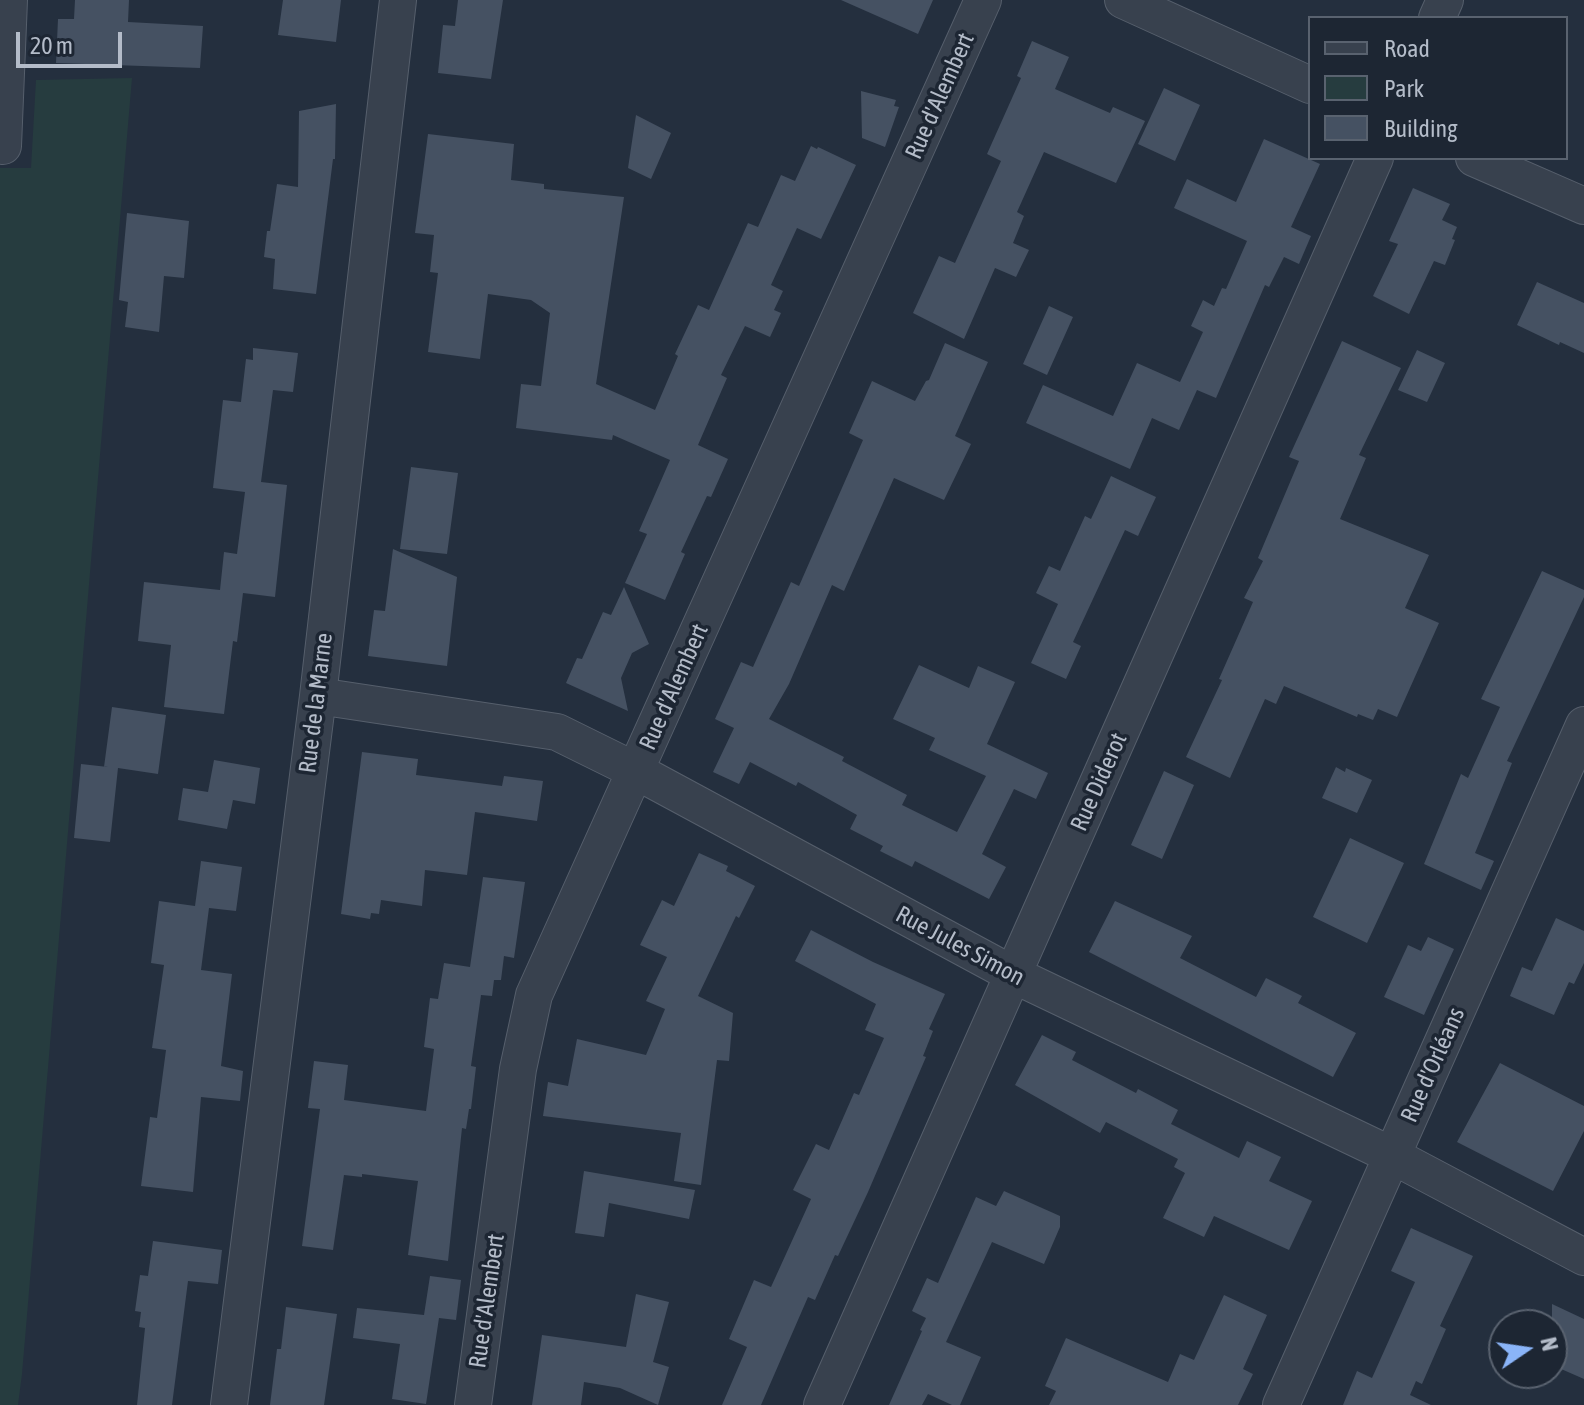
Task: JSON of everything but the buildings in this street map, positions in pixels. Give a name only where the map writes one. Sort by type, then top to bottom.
[{"type":"street","points":[[3,146],[9,0]]},
{"type":"street","name":"Rue de la Marne","points":[[229,1405],[318,696],[398,0]]},
{"type":"street","name":"Rue d'Alembert","points":[[473,1405],[518,1069],[534,995],[983,0]]},
{"type":"street","points":[[1123,0],[1308,84]]},
{"type":"street","name":"Rue Diderot","points":[[822,1405],[1374,160]]},
{"type":"street","points":[[1479,160],[1584,206]]},
{"type":"street","name":"Rue Jules Simon","points":[[318,696],[557,732],[636,771],[1014,975],[1393,1156],[1584,1257]]},
{"type":"street","name":"Rue d'Orléans","points":[[1281,1405],[1584,725]]},
{"type":"green space","points":[[132,78],[22,1374],[18,1405],[0,1405],[0,168],[31,168],[36,80]]}]
